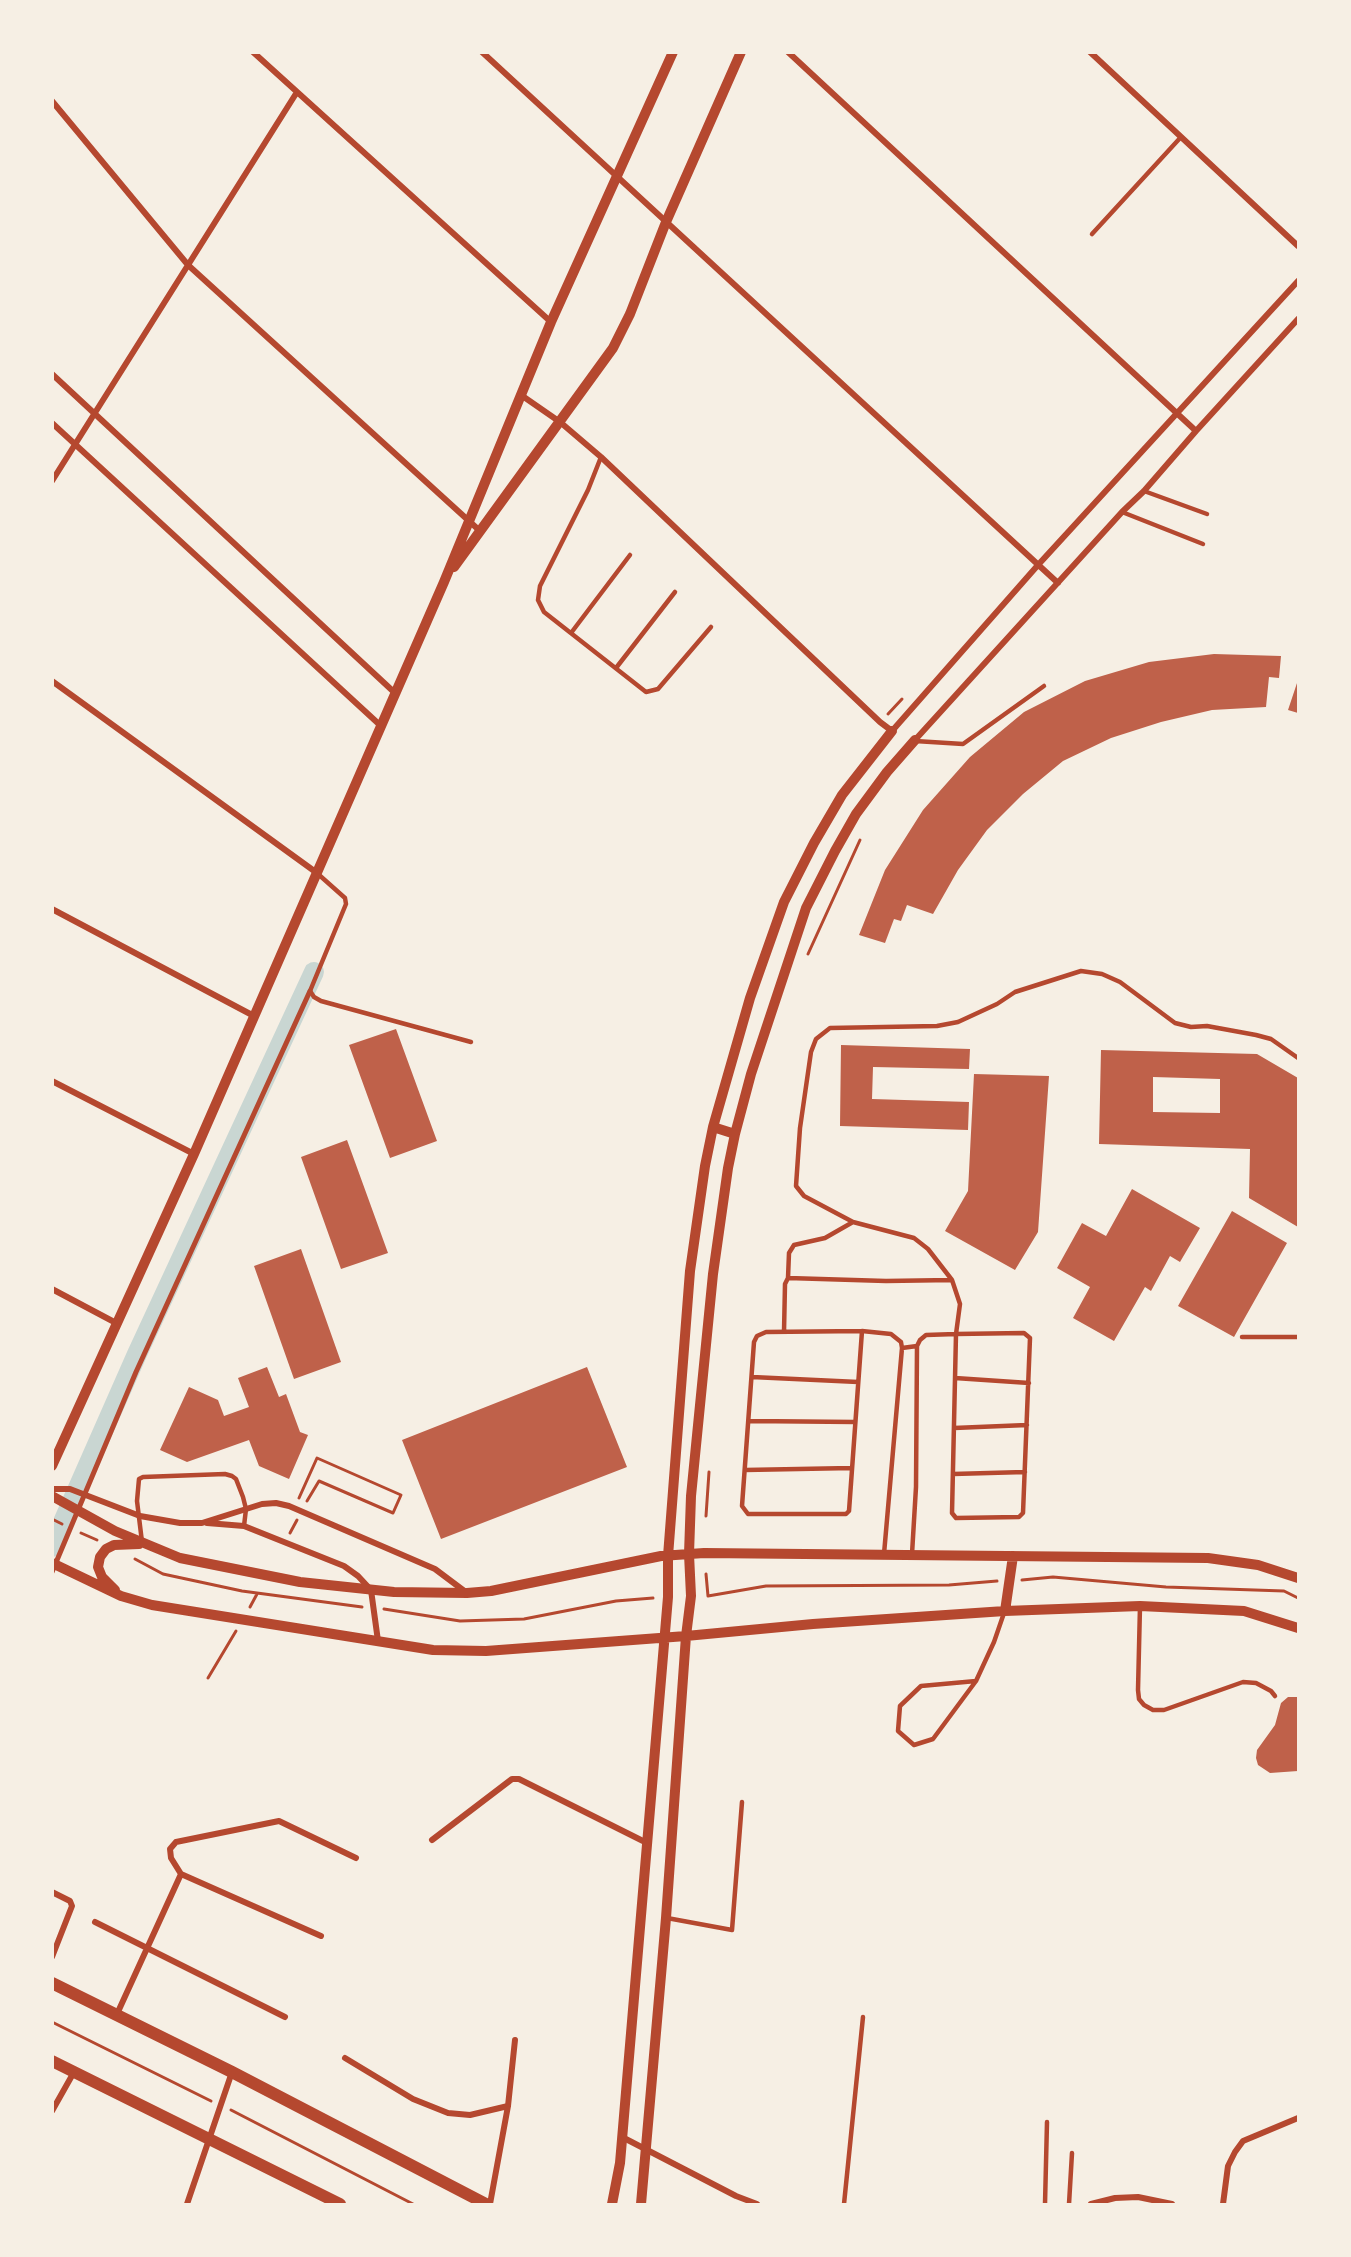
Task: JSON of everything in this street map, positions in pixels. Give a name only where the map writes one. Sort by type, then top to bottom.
[{"type":"main road","points":[[52,1983],[232,2072],[488,2205]]},
{"type":"main road","points":[[52,2061],[340,2205]]},
{"type":"street","points":[[253,52],[551,322]]},
{"type":"street","points":[[482,52],[1058,583]]},
{"type":"street","points":[[52,1466],[194,1154],[444,582],[551,322],[673,52]]},
{"type":"street","points":[[444,582],[613,348],[630,314],[666,222],[741,52]]},
{"type":"street","points":[[788,52],[1196,431]]},
{"type":"street","points":[[1090,52],[1299,246]]},
{"type":"street","points":[[52,481],[297,92]]},
{"type":"street","points":[[52,101],[188,266],[480,531]]},
{"type":"street","points":[[612,2205],[617,2186],[622,2137],[669,1590],[668,1556],[690,1271],[713,1127],[750,998],[784,902],[842,795],[892,731],[1038,565],[1299,281]]},
{"type":"street","points":[[641,2205],[691,1596],[688,1554],[691,1496],[713,1274],[735,1134],[751,1074],[806,908],[856,814],[887,772],[1299,319]]},
{"type":"street","points":[[52,374],[395,693]]},
{"type":"street","points":[[521,395],[560,422],[601,457],[892,731]]},
{"type":"street","points":[[52,423],[381,726]]},
{"type":"street","points":[[52,681],[317,873]]},
{"type":"street","points":[[52,909],[254,1016]]},
{"type":"street","points":[[310,991],[150,1340],[54,1567],[121,1596],[152,1605],[433,1650],[460,1651],[686,1636],[813,1624],[1005,1611],[1140,1606],[1244,1611],[1299,1628]]},
{"type":"street","points":[[52,1082],[194,1154]]},
{"type":"street","points":[[713,1127],[735,1134]]},
{"type":"street","points":[[52,1289],[118,1324]]},
{"type":"street","points":[[52,1489],[70,1489],[140,1516],[180,1523],[244,1526],[344,1566],[358,1576],[371,1590],[378,1641]]},
{"type":"street","points":[[52,1496],[142,1544],[180,1558],[300,1582],[371,1590],[467,1593],[492,1591],[668,1556],[704,1553],[1208,1558],[1258,1565],[1299,1578]]},
{"type":"street","points":[[202,1523],[262,1504],[276,1503],[295,1508],[435,1569],[467,1593]]},
{"type":"street","points":[[121,1596],[102,1577],[98,1567],[100,1557],[106,1549],[114,1545],[142,1544]]},
{"type":"street","points":[[1005,1611],[1013,1556]]},
{"type":"street","points":[[432,1840],[512,1779],[519,1779],[647,1843]]},
{"type":"street","points":[[652,1790],[674,1792]]},
{"type":"street","points":[[321,1936],[181,1874],[171,1858],[170,1849],[176,1842],[279,1821],[356,1858]]},
{"type":"street","points":[[117,2014],[181,1874]]},
{"type":"street","points":[[52,1892],[70,1901],[72,1906],[52,1957]]},
{"type":"street","points":[[95,1922],[285,2017]]},
{"type":"street","points":[[488,2205],[508,2106],[515,2040]]},
{"type":"street","points":[[345,2058],[413,2099],[448,2113],[470,2115],[508,2106]]},
{"type":"street","points":[[53,2107],[75,2072]]},
{"type":"street","points":[[187,2205],[232,2072]]},
{"type":"street","points":[[1223,2205],[1228,2166],[1243,2141],[1299,2118]]},
{"type":"street","points":[[622,2137],[758,2205]]},
{"type":"street","points":[[1091,2205],[1115,2198],[1138,2197],[1172,2205]]},
{"type":"lane","points":[[1092,234],[1181,137]]},
{"type":"lane","points":[[601,457],[588,490],[540,586],[538,600],[544,612],[646,692],[658,689],[711,627]]},
{"type":"lane","points":[[1144,491],[1207,514]]},
{"type":"lane","points":[[1122,512],[1203,544]]},
{"type":"lane","points":[[571,633],[630,555]]},
{"type":"lane","points":[[616,668],[675,592]]},
{"type":"lane","points":[[915,741],[963,744],[1044,687]]},
{"type":"lane","points":[[317,873],[345,898],[346,903],[310,991],[321,1001],[471,1042]]},
{"type":"lane","points":[[912,1555],[916,1487],[917,1346],[926,1335],[956,1334],[1024,1333],[1031,1342],[1023,1513],[1019,1517],[956,1518],[953,1516],[953,1474],[956,1334],[960,1304],[952,1280],[928,1249],[914,1238],[853,1222],[804,1197],[796,1186],[800,1128],[810,1052],[816,1039],[830,1028],[937,1026],[958,1022],[997,1004],[1015,992],[1081,971],[1102,974],[1120,982],[1175,1023],[1191,1027],[1207,1026],[1271,1039],[1299,1058]]},
{"type":"lane","points":[[784,1332],[785,1284],[788,1278],[789,1253],[794,1245],[825,1238],[853,1222]]},
{"type":"lane","points":[[788,1278],[886,1281],[952,1280]]},
{"type":"lane","points":[[862,1331],[849,1511],[846,1514],[748,1514],[742,1506],[754,1342],[757,1336],[766,1332],[862,1331],[891,1334],[901,1342],[902,1348],[884,1554]]},
{"type":"lane","points":[[1242,1336],[1299,1337]]},
{"type":"lane","points":[[902,1348],[917,1346]]},
{"type":"lane","points":[[752,1377],[858,1382]]},
{"type":"lane","points":[[955,1378],[1029,1383]]},
{"type":"lane","points":[[749,1421],[855,1422]]},
{"type":"lane","points":[[954,1428],[1027,1425]]},
{"type":"lane","points":[[745,1470],[852,1468]]},
{"type":"lane","points":[[953,1474],[1025,1472]]},
{"type":"lane","points":[[142,1544],[137,1501],[139,1479],[143,1477],[225,1474],[236,1479],[246,1509],[244,1526]]},
{"type":"lane","points":[[1140,1606],[1138,1690],[1139,1699],[1144,1705],[1153,1710],[1164,1710],[1243,1682],[1256,1683],[1271,1691],[1275,1696]]},
{"type":"lane","points":[[976,1681],[921,1686],[900,1706],[898,1731],[914,1745],[933,1739],[976,1681],[1005,1611]]},
{"type":"lane","points":[[666,1917],[732,1930],[742,1802]]},
{"type":"lane","points":[[844,2205],[863,2017]]},
{"type":"lane","points":[[1045,2205],[1047,2122]]},
{"type":"lane","points":[[1069,2205],[1072,2153]]},
{"type":"path","points":[[880,722],[904,697]]},
{"type":"path","points":[[808,954],[862,835]]},
{"type":"path","points":[[295,1508],[317,1458],[400,1495],[393,1513]]},
{"type":"path","points":[[706,1518],[709,1472]]},
{"type":"path","points":[[704,1553],[708,1596]]},
{"type":"path","points":[[208,1678],[221,1659]]},
{"type":"path","points":[[52,2022],[220,2105],[413,2205]]},
{"type":"building","points":[[1214,654],[1281,656],[1279,678],[1269,677],[1266,707],[1212,710],[1161,722],[1111,738],[1063,761],[1023,794],[987,830],[958,870],[933,914],[907,905],[901,921],[894,919],[885,943],[859,935],[885,870],[923,810],[970,757],[1024,712],[1085,681],[1149,662]]},
{"type":"building","points":[[1298,680],[1298,713],[1288,710]]},
{"type":"building","points":[[396,1029],[437,1141],[390,1158],[349,1045]]},
{"type":"building","points":[[841,1045],[970,1049],[969,1069],[873,1067],[872,1099],[969,1102],[968,1130],[840,1126]]},
{"type":"building","points":[[1101,1050],[1257,1054],[1298,1078],[1298,1227],[1249,1198],[1250,1149],[1099,1144]],"holes":[[[1153,1077],[1220,1079],[1220,1113],[1153,1112]]]},
{"type":"building","points":[[974,1074],[1049,1076],[1038,1232],[1015,1270],[945,1231],[968,1191]]},
{"type":"building","points":[[347,1140],[388,1253],[341,1269],[301,1157]]},
{"type":"building","points":[[1132,1189],[1200,1228],[1180,1262],[1170,1256],[1151,1291],[1145,1287],[1114,1341],[1073,1318],[1090,1287],[1057,1268],[1082,1223],[1106,1236]]},
{"type":"building","points":[[1232,1211],[1287,1243],[1234,1337],[1178,1306]]},
{"type":"building","points":[[301,1249],[341,1362],[294,1379],[254,1266]]},
{"type":"building","points":[[267,1367],[279,1397],[286,1394],[300,1432],[308,1435],[289,1479],[259,1466],[249,1440],[187,1462],[160,1450],[189,1387],[218,1400],[224,1416],[249,1407],[238,1378]]},
{"type":"building","points":[[587,1367],[627,1467],[441,1539],[402,1440]]},
{"type":"building","points":[[1288,1697],[1298,1697],[1298,1771],[1270,1773],[1258,1765],[1257,1750],[1275,1725],[1281,1703]]},
{"type":"waterway","points":[[52,1547],[137,1354],[314,972]]}]
